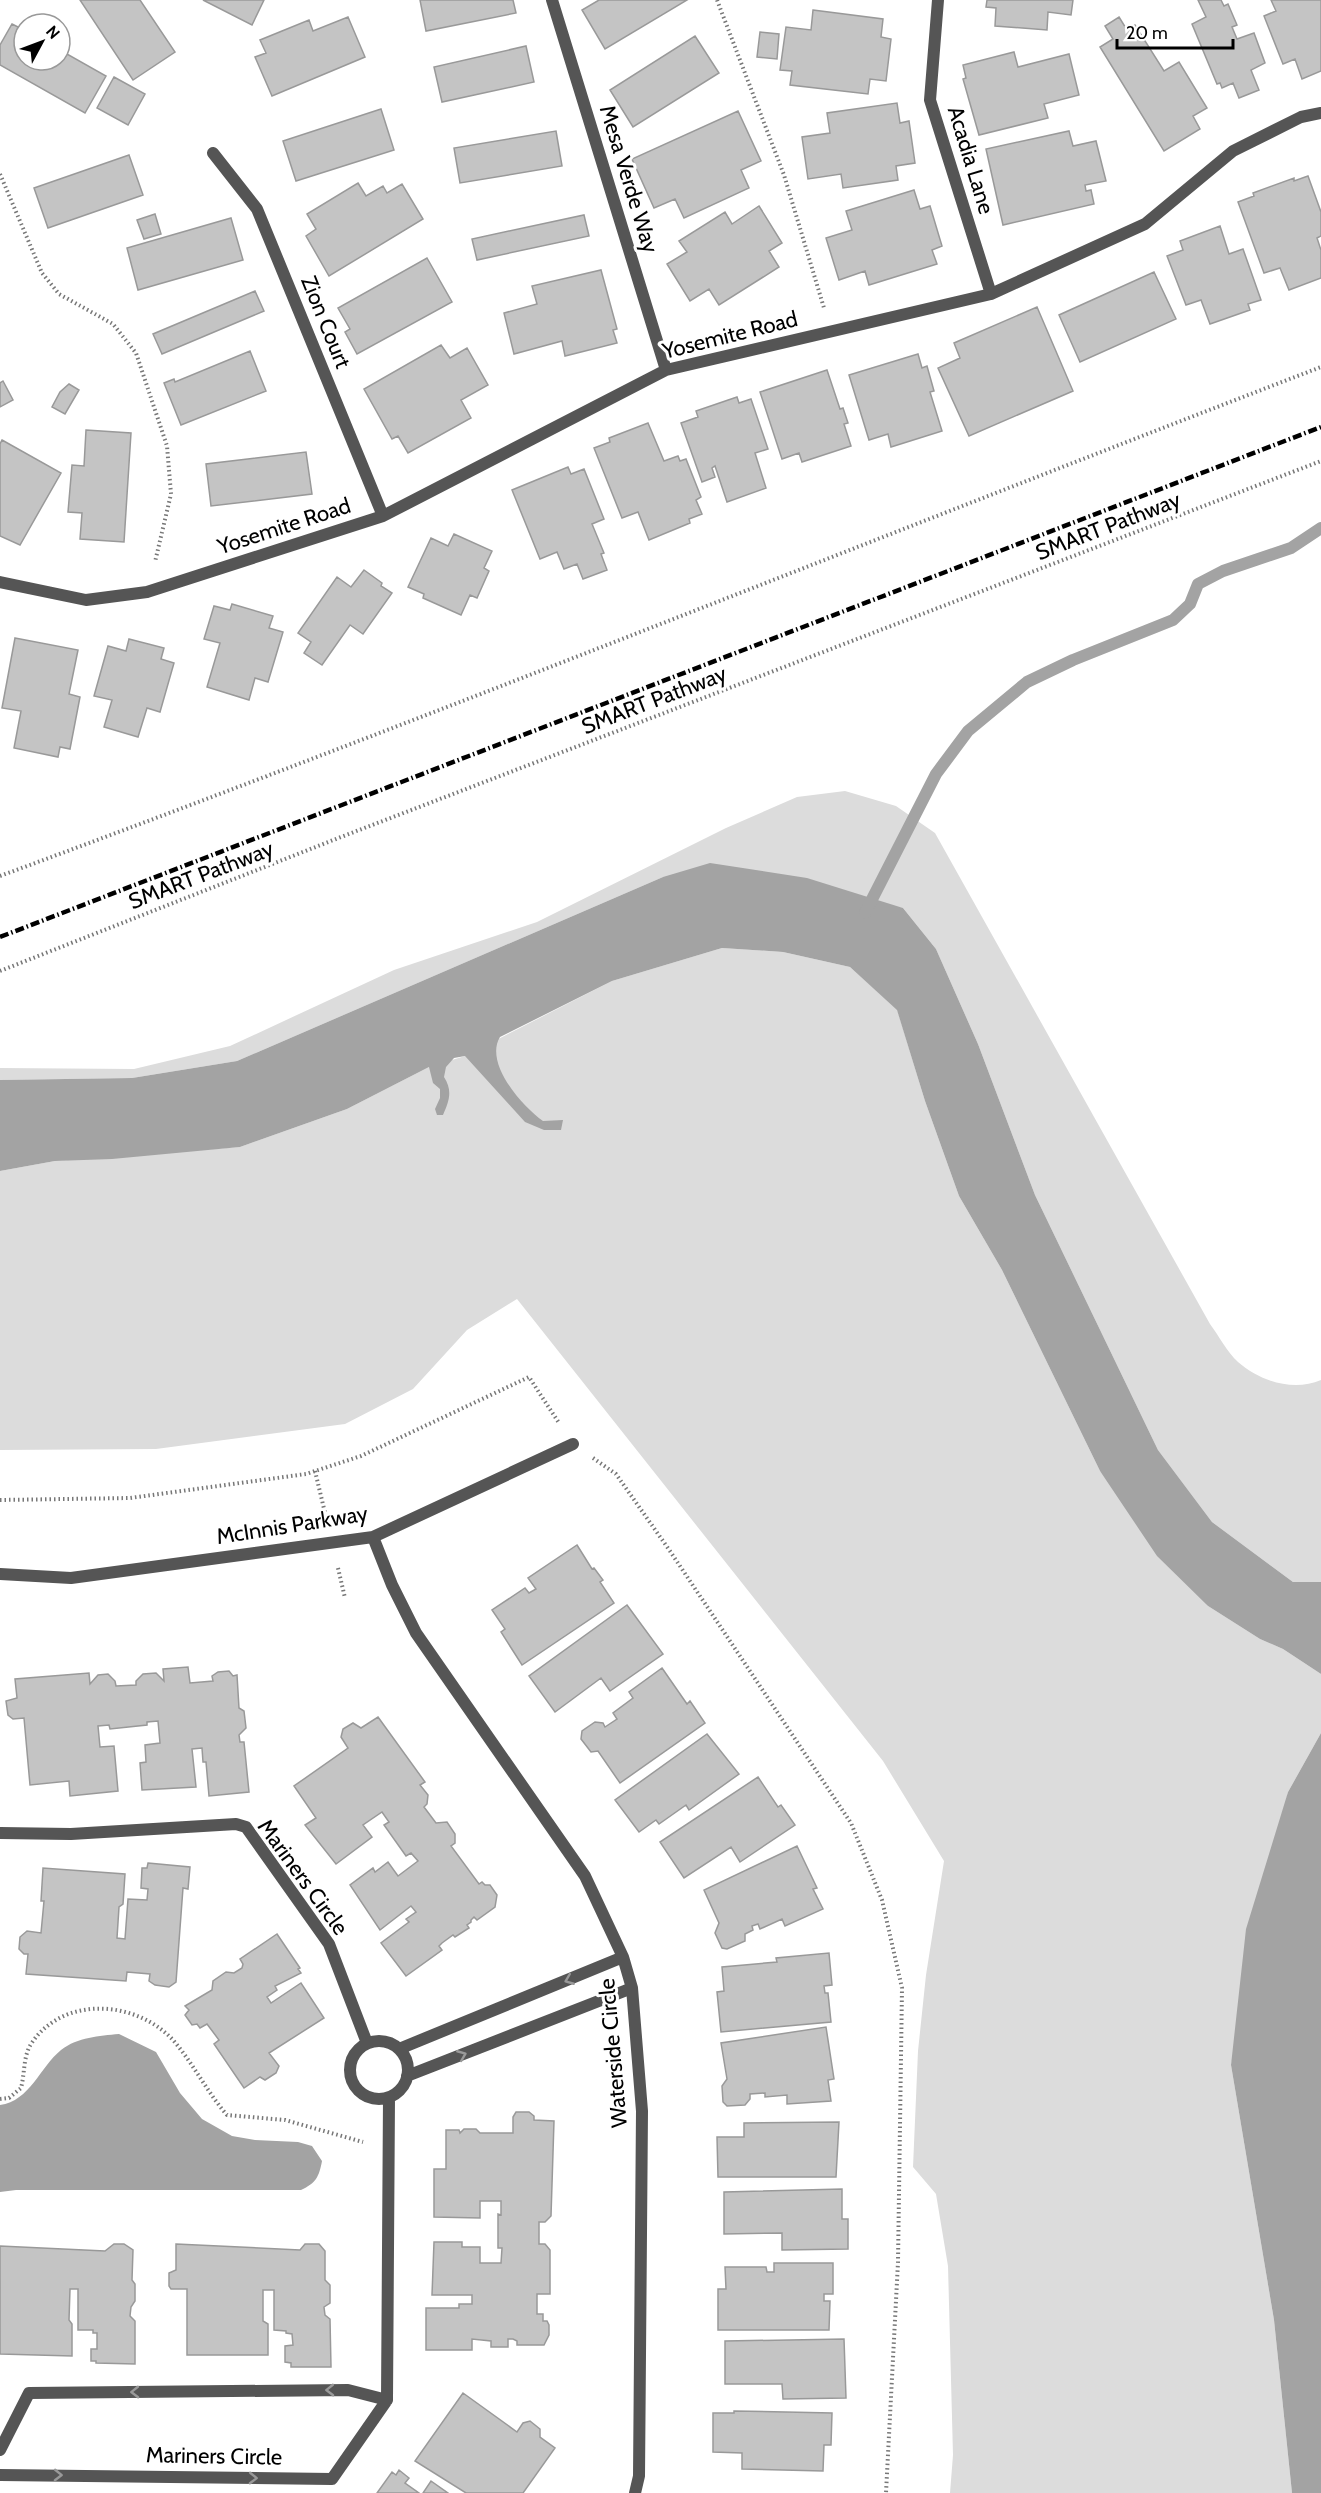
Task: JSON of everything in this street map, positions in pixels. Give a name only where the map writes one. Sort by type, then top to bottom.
[{"type":"street","name":"Mesa Verde Way","points":[[552,0],[666,370]]},
{"type":"street","name":"Acadia Lane","points":[[938,0],[930,100],[991,294]]},
{"type":"street","name":"Yosemite Road","points":[[0,582],[86,600],[147,592],[383,516],[666,370],[991,294],[1145,224],[1233,151],[1301,117],[1321,113]]},
{"type":"street","name":"Zion Court","points":[[213,153],[256,209],[383,516]]},
{"type":"street","name":"McInnis Parkway","points":[[0,1574],[71,1578],[373,1537],[573,1444]]},
{"type":"street","name":"Waterside Circle","points":[[373,1537],[392,1585],[416,1633],[585,1876],[623,1957],[632,1988],[642,2110],[639,2476],[635,2493]]},
{"type":"street","name":"Mariners Circle","points":[[0,1833],[71,1834],[237,1824],[246,1827],[329,1944],[367,2043]]},
{"type":"street","points":[[399,2049],[623,1957]]},
{"type":"street","points":[[407,2076],[632,1988]]},
{"type":"street","points":[[378,2041],[389,2043],[399,2049],[406,2062],[407,2076],[397,2093],[389,2098],[378,2099],[367,2097],[357,2090],[351,2081],[349,2070],[351,2058],[358,2049],[367,2043],[378,2041]]},
{"type":"street","points":[[0,2450],[28,2393],[348,2390],[387,2400],[389,2098]]},
{"type":"street","name":"Mariners Circle","points":[[0,2475],[332,2479],[387,2400]]},
{"type":"path","points":[[717,0],[784,175],[830,332]]},
{"type":"path","points":[[0,174],[42,273],[59,294],[114,324],[136,353],[167,446],[171,494],[147,592]]},
{"type":"path","points":[[0,876],[263,779],[1321,367]]},
{"type":"path","name":"SMART Pathway","points":[[0,972],[352,833],[1321,461]]},
{"type":"path","points":[[0,1500],[130,1498],[306,1474],[361,1456],[529,1377],[573,1444],[616,1474],[851,1823],[882,1900],[902,1988],[898,2262],[886,2493]]},
{"type":"path","points":[[0,2099],[9,2098],[21,2088],[25,2058],[31,2044],[45,2028],[61,2017],[86,2008],[109,2008],[132,2013],[172,2039],[227,2115],[285,2120],[367,2143],[388,2144]]},
{"type":"shaded area","points":[[845,791],[896,806],[935,833],[1210,1324],[1230,1354],[1256,1375],[1277,1383],[1299,1385],[1321,1380],[1321,1582],[1293,1582],[1212,1522],[1158,1450],[1035,1195],[978,1044],[936,949],[903,908],[663,877],[237,1061],[132,1078],[0,1080],[0,1068],[134,1069],[230,1046],[394,970],[537,922],[726,828],[797,797]]},
{"type":"shaded area","points":[[710,863],[807,878],[903,908],[936,949],[978,1044],[1035,1195],[1158,1450],[1212,1522],[1293,1582],[1321,1582],[1321,1674],[1283,1649],[1260,1639],[1208,1606],[1157,1556],[1100,1471],[1002,1270],[959,1196],[925,1101],[897,1010],[850,967],[783,952],[722,948],[612,981],[500,1037],[496,1047],[497,1059],[508,1083],[525,1105],[543,1121],[563,1120],[561,1130],[544,1130],[525,1122],[465,1056],[454,1058],[446,1067],[444,1077],[449,1096],[443,1115],[437,1115],[435,1109],[440,1098],[440,1089],[433,1083],[429,1067],[347,1109],[240,1147],[112,1159],[55,1161],[0,1171],[0,1080],[132,1078],[237,1061],[663,877]]},
{"type":"shaded area","points":[[722,948],[783,952],[850,967],[897,1009],[925,1101],[959,1196],[1002,1270],[1100,1471],[1208,1606],[1260,1639],[1283,1649],[1321,1674],[1321,1733],[1288,1792],[1231,2065],[1274,2320],[1292,2493],[950,2493],[953,2455],[948,2266],[936,2194],[913,2167],[918,2051],[926,1975],[944,1861],[883,1761],[517,1299],[467,1330],[413,1389],[345,1424],[156,1449],[0,1450],[0,1171],[55,1161],[240,1147],[347,1109],[429,1067],[465,1056],[612,981]]},
{"type":"shaded area","points":[[1321,1733],[1321,2493],[1292,2493],[1274,2320],[1231,2065],[1246,1929],[1288,1792]]},
{"type":"shaded area","points":[[119,2034],[156,2052],[180,2093],[202,2119],[232,2136],[255,2140],[298,2142],[312,2146],[322,2161],[316,2179],[301,2190],[16,2190],[0,2192],[0,2105],[19,2097],[61,2050],[74,2042]]},
{"type":"building","points":[[80,0],[140,0],[175,52],[133,80]]},
{"type":"building","points":[[203,0],[264,0],[252,25]]},
{"type":"building","points":[[420,0],[513,0],[516,13],[426,31]]},
{"type":"building","points":[[599,0],[687,0],[605,49],[582,10]]},
{"type":"building","points":[[987,0],[1073,0],[1071,15],[1048,12],[1047,30],[995,26],[996,8],[986,7]]},
{"type":"building","points":[[1198,0],[1221,0],[1224,6],[1228,4],[1237,25],[1232,27],[1237,39],[1254,33],[1265,63],[1251,70],[1259,90],[1239,98],[1233,83],[1222,88],[1220,83],[1217,84],[1192,24],[1206,17]]},
{"type":"building","points":[[1271,0],[1321,0],[1321,71],[1302,79],[1295,59],[1283,64],[1264,16],[1276,11]]},
{"type":"building","points":[[813,10],[883,19],[881,37],[891,39],[886,81],[870,79],[868,94],[790,85],[792,71],[780,70],[786,27],[811,30]]},
{"type":"building","points":[[348,17],[365,57],[272,96],[255,57],[266,53],[260,40],[309,20],[313,31]]},
{"type":"building","points":[[1119,17],[1127,30],[1135,25],[1164,71],[1179,62],[1207,108],[1193,116],[1200,129],[1164,151],[1100,47],[1113,39],[1105,26]]},
{"type":"building","points":[[12,24],[12,72],[0,65],[0,45]]},
{"type":"building","points":[[760,32],[779,34],[777,59],[757,57]]},
{"type":"building","points":[[695,36],[719,73],[633,127],[610,90]]},
{"type":"building","points":[[526,46],[534,82],[442,102],[434,67]]},
{"type":"building","points":[[1014,52],[1018,67],[1069,54],[1079,95],[1044,104],[1048,118],[979,135],[963,79],[966,78],[963,65]]},
{"type":"building","points":[[72,57],[106,76],[85,113],[12,72],[72,72]]},
{"type":"building","points":[[114,77],[145,94],[128,125],[97,108]]},
{"type":"building","points":[[897,103],[900,123],[909,121],[915,163],[896,166],[898,180],[843,188],[841,174],[808,179],[802,137],[830,133],[827,113]]},
{"type":"building","points":[[381,109],[394,150],[296,181],[283,141]]},
{"type":"building","points":[[738,111],[761,161],[741,170],[749,188],[684,218],[675,199],[654,208],[632,159]]},
{"type":"building","points":[[556,131],[562,166],[460,183],[454,148]]},
{"type":"building","points":[[1069,131],[1073,146],[1096,141],[1106,181],[1085,185],[1086,191],[1091,190],[1094,204],[1003,225],[986,149]]},
{"type":"building","points":[[129,155],[143,195],[48,228],[34,188]]},
{"type":"building","points":[[1308,176],[1321,212],[1321,236],[1317,238],[1321,250],[1321,278],[1289,290],[1280,268],[1264,273],[1238,202],[1254,196],[1253,193],[1294,178],[1294,181]]},
{"type":"building","points":[[358,183],[366,196],[383,186],[387,193],[402,184],[423,219],[329,276],[306,236],[316,229],[307,214]]},
{"type":"building","points":[[914,190],[920,209],[930,206],[942,246],[932,250],[937,264],[869,285],[865,271],[839,280],[826,238],[852,230],[846,211]]},
{"type":"building","points":[[759,206],[782,243],[769,251],[779,267],[719,305],[709,289],[690,301],[667,264],[687,252],[679,241],[725,212],[732,224]]},
{"type":"building","points":[[155,214],[161,234],[144,239],[137,220]]},
{"type":"building","points":[[584,215],[589,236],[477,260],[472,239]]},
{"type":"building","points":[[231,218],[243,260],[138,290],[127,248]]},
{"type":"building","points":[[1220,226],[1229,254],[1243,249],[1261,300],[1248,304],[1250,310],[1210,324],[1201,300],[1186,305],[1167,256],[1183,250],[1180,241]]},
{"type":"building","points":[[427,258],[452,302],[357,354],[345,332],[350,329],[338,308]]},
{"type":"building","points":[[601,270],[617,329],[613,330],[617,343],[565,356],[562,341],[514,354],[504,313],[537,304],[532,286]]},
{"type":"building","points":[[1154,272],[1176,319],[1080,362],[1059,315]]},
{"type":"building","points":[[255,291],[264,311],[162,354],[153,334]]},
{"type":"building","points":[[1037,307],[1073,391],[969,436],[938,368],[960,358],[954,343]]},
{"type":"building","points":[[441,345],[450,358],[467,348],[488,385],[461,400],[471,418],[408,453],[398,436],[392,439],[364,389]]},
{"type":"building","points":[[250,351],[266,391],[181,425],[164,383],[174,379],[175,382]]},
{"type":"building","points":[[918,354],[922,368],[927,366],[934,391],[930,392],[942,431],[891,447],[888,434],[869,440],[849,375]]},
{"type":"building","points":[[827,370],[840,409],[843,408],[848,423],[844,424],[851,446],[802,462],[799,453],[782,459],[760,392]]},
{"type":"building","points":[[3,381],[13,400],[0,407],[0,383]]},
{"type":"building","points":[[69,384],[79,390],[65,414],[52,407],[60,392]]},
{"type":"building","points":[[737,397],[739,403],[751,399],[768,449],[755,453],[766,488],[727,502],[715,466],[712,468],[715,477],[702,482],[681,423],[698,417],[696,411]]},
{"type":"building","points":[[648,423],[664,461],[678,456],[680,461],[686,459],[701,497],[696,500],[702,514],[689,519],[690,523],[649,540],[638,512],[622,518],[594,448],[610,442],[609,438]]},
{"type":"building","points":[[86,430],[131,433],[124,542],[80,539],[82,513],[68,512],[72,465],[84,466]]},
{"type":"building","points":[[2,440],[61,473],[20,545],[0,536],[0,444]]},
{"type":"building","points":[[306,452],[312,494],[211,506],[206,464]]},
{"type":"building","points":[[568,467],[571,474],[584,469],[604,519],[592,524],[604,553],[601,554],[607,570],[583,579],[577,564],[564,569],[557,552],[540,559],[512,490]]},
{"type":"building","points":[[454,534],[492,551],[484,568],[489,571],[477,598],[470,595],[461,615],[423,598],[424,594],[408,587],[431,538],[448,546]]},
{"type":"building","points":[[364,570],[392,593],[363,634],[350,625],[322,665],[304,653],[311,642],[298,633],[337,577],[351,587]]},
{"type":"building","points":[[232,604],[273,616],[269,628],[283,632],[268,682],[255,678],[249,700],[207,687],[220,643],[204,639],[214,606],[230,610]]},
{"type":"building","points":[[15,638],[78,650],[69,694],[80,697],[70,749],[60,747],[58,757],[14,748],[21,711],[2,708]]},
{"type":"building","points":[[129,639],[164,648],[161,659],[174,663],[160,712],[147,708],[138,737],[104,727],[112,700],[94,696],[108,646],[126,651]]},
{"type":"building","points":[[577,1545],[592,1569],[594,1568],[603,1580],[600,1582],[614,1603],[522,1665],[501,1632],[505,1629],[492,1610],[525,1588],[529,1593],[536,1589],[528,1578]]},
{"type":"building","points":[[627,1605],[663,1654],[610,1691],[601,1678],[555,1712],[529,1676]]},
{"type":"building","points":[[188,1667],[190,1683],[213,1681],[212,1676],[218,1672],[229,1671],[233,1676],[237,1675],[239,1708],[244,1711],[246,1728],[239,1735],[240,1742],[244,1742],[249,1792],[209,1796],[206,1762],[203,1762],[202,1748],[192,1749],[196,1787],[142,1790],[140,1763],[146,1762],[145,1745],[160,1743],[158,1721],[147,1722],[147,1725],[110,1729],[109,1725],[98,1726],[100,1747],[114,1746],[118,1791],[70,1796],[69,1781],[30,1785],[24,1718],[13,1719],[8,1715],[6,1701],[17,1698],[15,1679],[89,1673],[90,1684],[98,1675],[108,1674],[115,1681],[116,1686],[136,1685],[136,1681],[143,1674],[156,1673],[164,1681],[163,1669]]},
{"type":"building","points":[[662,1668],[687,1704],[690,1701],[705,1723],[620,1783],[598,1751],[591,1752],[581,1739],[582,1731],[595,1722],[603,1723],[605,1727],[617,1719],[613,1713],[633,1698],[629,1692]]},
{"type":"building","points":[[378,1717],[425,1782],[420,1785],[428,1795],[427,1804],[424,1807],[436,1823],[447,1822],[455,1834],[455,1843],[451,1846],[479,1884],[482,1882],[490,1885],[497,1895],[495,1907],[477,1920],[474,1917],[467,1925],[469,1928],[442,1943],[439,1946],[442,1950],[406,1976],[381,1943],[409,1922],[406,1919],[416,1912],[411,1906],[380,1930],[350,1885],[373,1868],[375,1872],[388,1862],[398,1876],[418,1861],[411,1853],[406,1856],[384,1825],[389,1822],[382,1812],[363,1825],[372,1837],[336,1864],[305,1825],[316,1818],[294,1786],[348,1748],[341,1737],[343,1729],[353,1723],[361,1728]]},
{"type":"building","points":[[707,1734],[739,1774],[689,1810],[686,1805],[659,1824],[656,1820],[639,1832],[615,1800]]},
{"type":"building","points":[[758,1777],[778,1807],[781,1805],[795,1825],[740,1862],[731,1847],[684,1878],[660,1842]]},
{"type":"building","points":[[797,1846],[817,1888],[813,1889],[823,1909],[785,1926],[782,1919],[760,1929],[758,1924],[752,1926],[753,1930],[745,1934],[745,1941],[727,1949],[722,1948],[715,1933],[719,1923],[704,1890]]},
{"type":"building","points":[[148,1863],[190,1867],[188,1889],[183,1888],[176,1982],[169,1987],[155,1985],[149,1981],[150,1974],[127,1972],[126,1981],[26,1974],[28,1954],[24,1954],[19,1949],[20,1937],[27,1931],[41,1933],[44,1901],[41,1901],[43,1868],[125,1874],[123,1904],[119,1907],[117,1938],[125,1939],[128,1899],[147,1900],[148,1889],[141,1888],[142,1868],[147,1868]]},
{"type":"building","points":[[277,1934],[301,1973],[275,1986],[277,1990],[267,1997],[271,2003],[301,1983],[324,2018],[269,2053],[279,2066],[276,2073],[265,2080],[260,2077],[244,2088],[214,2044],[219,2040],[207,2024],[200,2028],[197,2024],[192,2025],[185,2015],[189,2010],[185,2006],[212,1990],[213,1981],[226,1972],[234,1973],[242,1968],[243,1964],[240,1959]]},
{"type":"building","points":[[829,1953],[832,1985],[824,1986],[825,1993],[828,1993],[831,2022],[721,2032],[717,1992],[724,1991],[722,1967],[777,1962],[776,1958]]},
{"type":"building","points":[[826,2027],[834,2079],[828,2080],[831,2101],[787,2104],[787,2095],[765,2097],[765,2093],[750,2094],[750,2099],[745,2105],[727,2106],[723,2102],[722,2086],[727,2079],[721,2043]]},
{"type":"building","points":[[516,2112],[529,2112],[534,2116],[534,2120],[554,2121],[551,2216],[545,2222],[539,2222],[539,2244],[545,2244],[550,2250],[550,2294],[537,2294],[537,2314],[543,2314],[543,2321],[547,2321],[549,2335],[544,2345],[517,2345],[517,2341],[508,2339],[508,2347],[491,2347],[491,2341],[472,2339],[472,2350],[426,2350],[426,2308],[459,2308],[459,2304],[472,2304],[472,2295],[432,2295],[434,2242],[462,2242],[462,2247],[480,2247],[480,2263],[501,2263],[502,2248],[498,2248],[498,2214],[501,2215],[501,2201],[480,2201],[480,2218],[434,2217],[434,2169],[446,2169],[446,2130],[459,2130],[460,2133],[464,2129],[476,2129],[480,2133],[513,2133],[513,2117]]},
{"type":"building","points":[[839,2122],[836,2177],[718,2177],[717,2137],[744,2137],[744,2123]]},
{"type":"building","points":[[842,2189],[842,2219],[848,2219],[848,2249],[782,2250],[782,2233],[724,2234],[724,2192]]},
{"type":"building","points":[[114,2244],[124,2244],[133,2250],[132,2280],[135,2284],[135,2301],[131,2307],[130,2316],[135,2321],[135,2364],[91,2361],[91,2349],[97,2349],[97,2333],[93,2333],[93,2330],[78,2330],[78,2289],[70,2289],[69,2320],[72,2324],[72,2356],[0,2354],[0,2246],[105,2251]]},
{"type":"building","points":[[176,2244],[300,2250],[305,2244],[319,2244],[325,2251],[325,2280],[330,2285],[330,2303],[324,2307],[325,2315],[330,2319],[331,2367],[291,2367],[291,2363],[285,2362],[285,2346],[293,2345],[292,2334],[274,2330],[274,2290],[263,2290],[263,2321],[268,2324],[268,2355],[187,2355],[187,2289],[171,2289],[169,2286],[169,2273],[176,2270]]},
{"type":"building","points":[[774,2263],[833,2263],[833,2294],[824,2294],[824,2301],[830,2301],[829,2330],[718,2330],[718,2289],[726,2289],[725,2267],[766,2267],[767,2272],[774,2272]]},
{"type":"building","points":[[844,2339],[846,2398],[783,2399],[782,2384],[725,2384],[725,2341]]},
{"type":"building","points":[[463,2393],[517,2432],[523,2423],[530,2421],[540,2429],[540,2437],[555,2448],[523,2493],[466,2493],[415,2461]]},
{"type":"building","points":[[734,2411],[832,2413],[831,2445],[824,2445],[823,2471],[742,2469],[742,2453],[713,2452],[713,2413],[734,2413]]},
{"type":"building","points":[[399,2470],[409,2478],[405,2483],[419,2493],[377,2493],[392,2472],[396,2475]]},
{"type":"building","points":[[431,2481],[448,2493],[423,2493]]},
{"type":"waterway","points":[[865,913],[936,774],[968,731],[1027,682],[1073,660],[1173,620],[1190,604],[1198,584],[1223,571],[1291,548],[1321,528]]},
{"type":"railway","points":[[0,937],[1321,427]]}]
